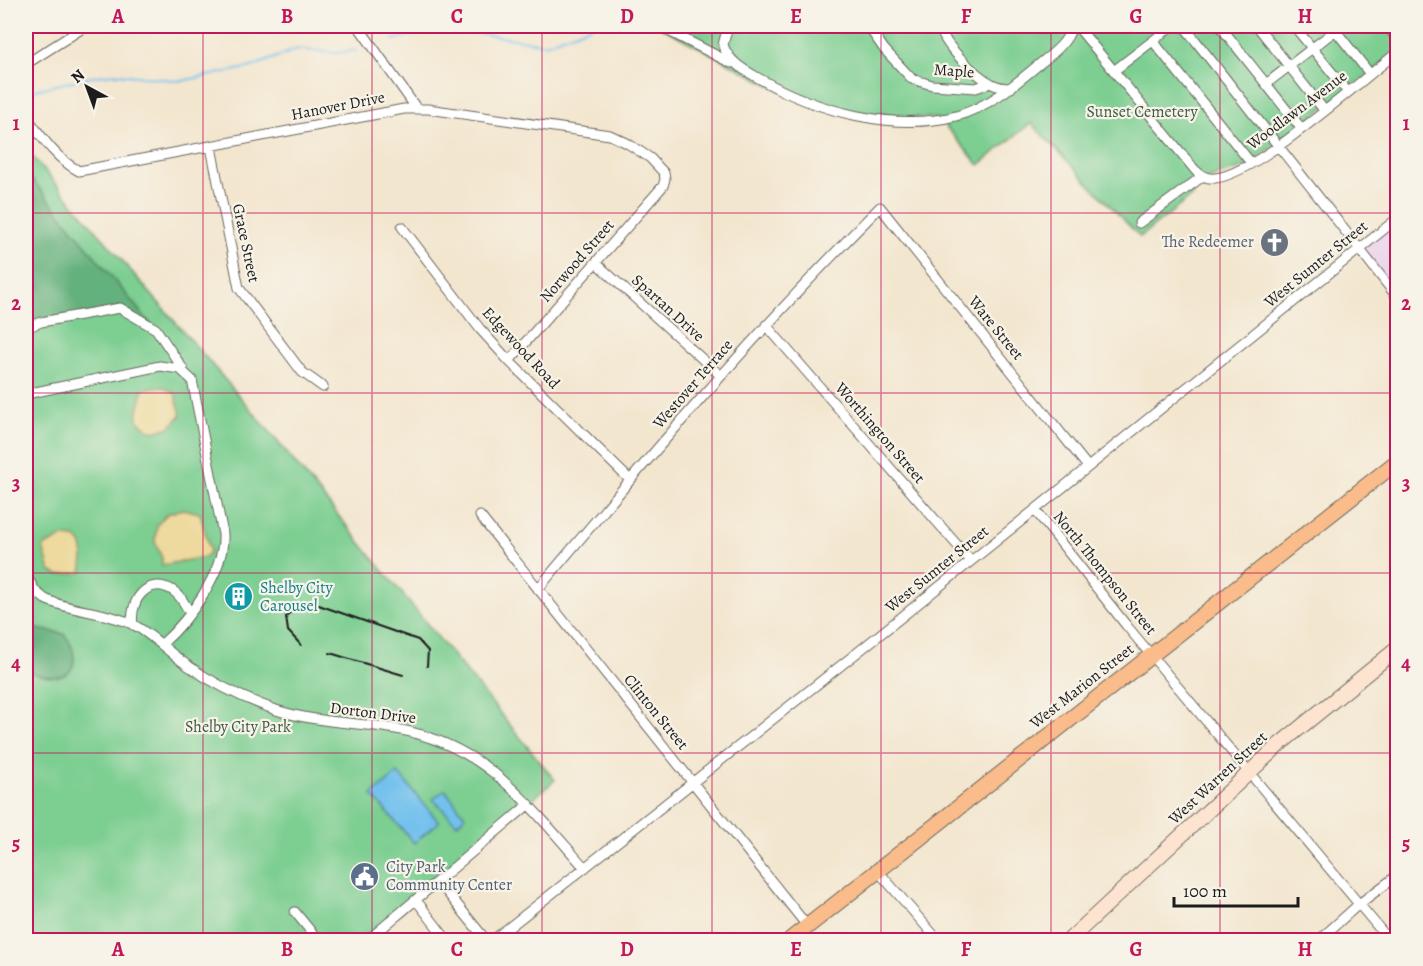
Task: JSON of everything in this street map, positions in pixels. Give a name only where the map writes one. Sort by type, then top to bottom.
[{"type":"main road","name":"West Marion Street","points":[[790,940],[1398,461]]},
{"type":"main road","name":"West Warren Street","points":[[1069,940],[1250,771],[1398,648]]},
{"type":"street","points":[[26,64],[86,26]]},
{"type":"street","points":[[358,26],[417,109]]},
{"type":"street","points":[[659,26],[744,69],[785,93],[838,111],[888,119],[921,121],[955,116],[987,104],[1011,88],[1061,46],[1075,26],[1115,69],[1203,176],[1139,223]]},
{"type":"street","points":[[728,26],[723,45],[729,58],[744,69]]},
{"type":"street","name":"Maple","points":[[868,26],[884,49],[912,79],[932,85],[980,88],[990,83]]},
{"type":"street","points":[[941,26],[942,36],[948,46],[990,83],[1011,88]]},
{"type":"street","points":[[1023,26],[1044,29],[1062,26]]},
{"type":"street","points":[[1115,69],[1172,26]]},
{"type":"street","points":[[1184,26],[1398,298]]},
{"type":"street","points":[[1220,26],[1301,128]]},
{"type":"street","points":[[1257,26],[1324,110]]},
{"type":"street","points":[[1294,26],[1347,92]]},
{"type":"street","points":[[1386,26],[1398,39]]},
{"type":"street","points":[[1266,84],[1336,27],[1370,74]]},
{"type":"street","points":[[1153,41],[1251,163]]},
{"type":"street","name":"Woodlawn Avenue","points":[[1203,176],[1221,177],[1251,163],[1278,146],[1398,52]]},
{"type":"street","name":"Hanover Drive","points":[[26,116],[51,148],[68,165],[79,171],[374,114],[417,109],[480,115],[610,135],[650,158],[665,179]]},
{"type":"street","name":"Grace Street","points":[[211,147],[239,288],[302,372],[323,387]]},
{"type":"street","name":"Norwood Street","points":[[509,362],[656,195],[665,179]]},
{"type":"street","name":"Westover Terrace","points":[[538,589],[720,375],[880,207]]},
{"type":"street","name":"Ware Street","points":[[880,207],[1088,467]]},
{"type":"street","name":"West Sumter Street","points":[[493,940],[693,783],[1398,218]]},
{"type":"street","name":"Edgewood Road","points":[[402,227],[480,329],[509,362],[630,480]]},
{"type":"street","name":"Spartan Drive","points":[[596,263],[720,375]]},
{"type":"street","points":[[26,328],[41,322],[120,308],[156,329],[194,386],[223,545],[221,561],[190,613],[178,630],[162,644]]},
{"type":"street","name":"Worthington Street","points":[[766,325],[971,561]]},
{"type":"street","points":[[26,394],[160,366],[175,367],[184,371]]},
{"type":"street","name":"North Thompson Street","points":[[1035,510],[1389,940]]},
{"type":"street","name":"Clinton Street","points":[[480,516],[808,927]]},
{"type":"street","name":"Dorton Drive","points":[[26,575],[34,591],[54,603],[133,625],[162,644],[186,665],[233,693],[275,710],[318,722],[398,729],[422,734],[463,750],[494,770],[529,804],[585,868]]},
{"type":"street","points":[[133,625],[133,604],[140,594],[150,587],[170,589],[179,595],[190,613]]},
{"type":"street","points":[[368,940],[529,804]]},
{"type":"street","points":[[878,871],[938,940]]},
{"type":"street","points":[[1319,940],[1359,904],[1398,875]]},
{"type":"street","points":[[438,881],[486,940]]},
{"type":"street","points":[[416,900],[447,940]]},
{"type":"street","points":[[295,912],[318,940]]},
{"type":"shaded area","points":[[1397,218],[1397,298],[1358,249]]},
{"type":"green space","name":"Sunset Cemetery","points":[[659,26],[1396,26],[1398,52],[1245,167],[1194,183],[1193,195],[1140,237],[1031,123],[979,165],[939,119],[850,113],[785,93]]},
{"type":"green space","name":"Shelby City Park","points":[[26,149],[264,425],[555,780],[368,940],[26,940]]},
{"type":"green space","points":[[26,172],[152,326],[120,308],[26,328]]},
{"type":"green space","points":[[26,627],[64,634],[74,653],[69,672],[54,677],[26,672]]},
{"type":"sand","points":[[163,387],[175,393],[181,415],[170,427],[154,432],[145,427],[138,417],[142,389]]},
{"type":"sand","points":[[183,509],[200,513],[210,551],[205,557],[162,565],[162,558],[155,542],[157,525],[167,514]]},
{"type":"sand","points":[[62,537],[75,538],[82,546],[82,572],[58,575],[50,571],[43,547]]},
{"type":"water","points":[[398,773],[439,822],[414,843],[372,795]]},
{"type":"water","points":[[445,790],[465,816],[457,824],[433,799]]},
{"type":"waterway","points":[[393,40],[440,27],[545,44],[592,26]]},
{"type":"waterway","points":[[26,92],[95,76],[118,74],[181,81],[252,67],[297,49],[336,53],[357,50]]},
{"type":"railway","points":[[301,645],[288,631],[286,617],[297,604],[313,603],[418,640],[428,651],[427,666]]},
{"type":"railway","points":[[330,653],[403,675]]},
{"type":"place","name":"The Redeemer","points":[[1275,242]]},
{"type":"place","name":"Shelby City Carousel","points":[[239,597]]},
{"type":"place","name":"City Park Community Center","points":[[365,876]]}]
